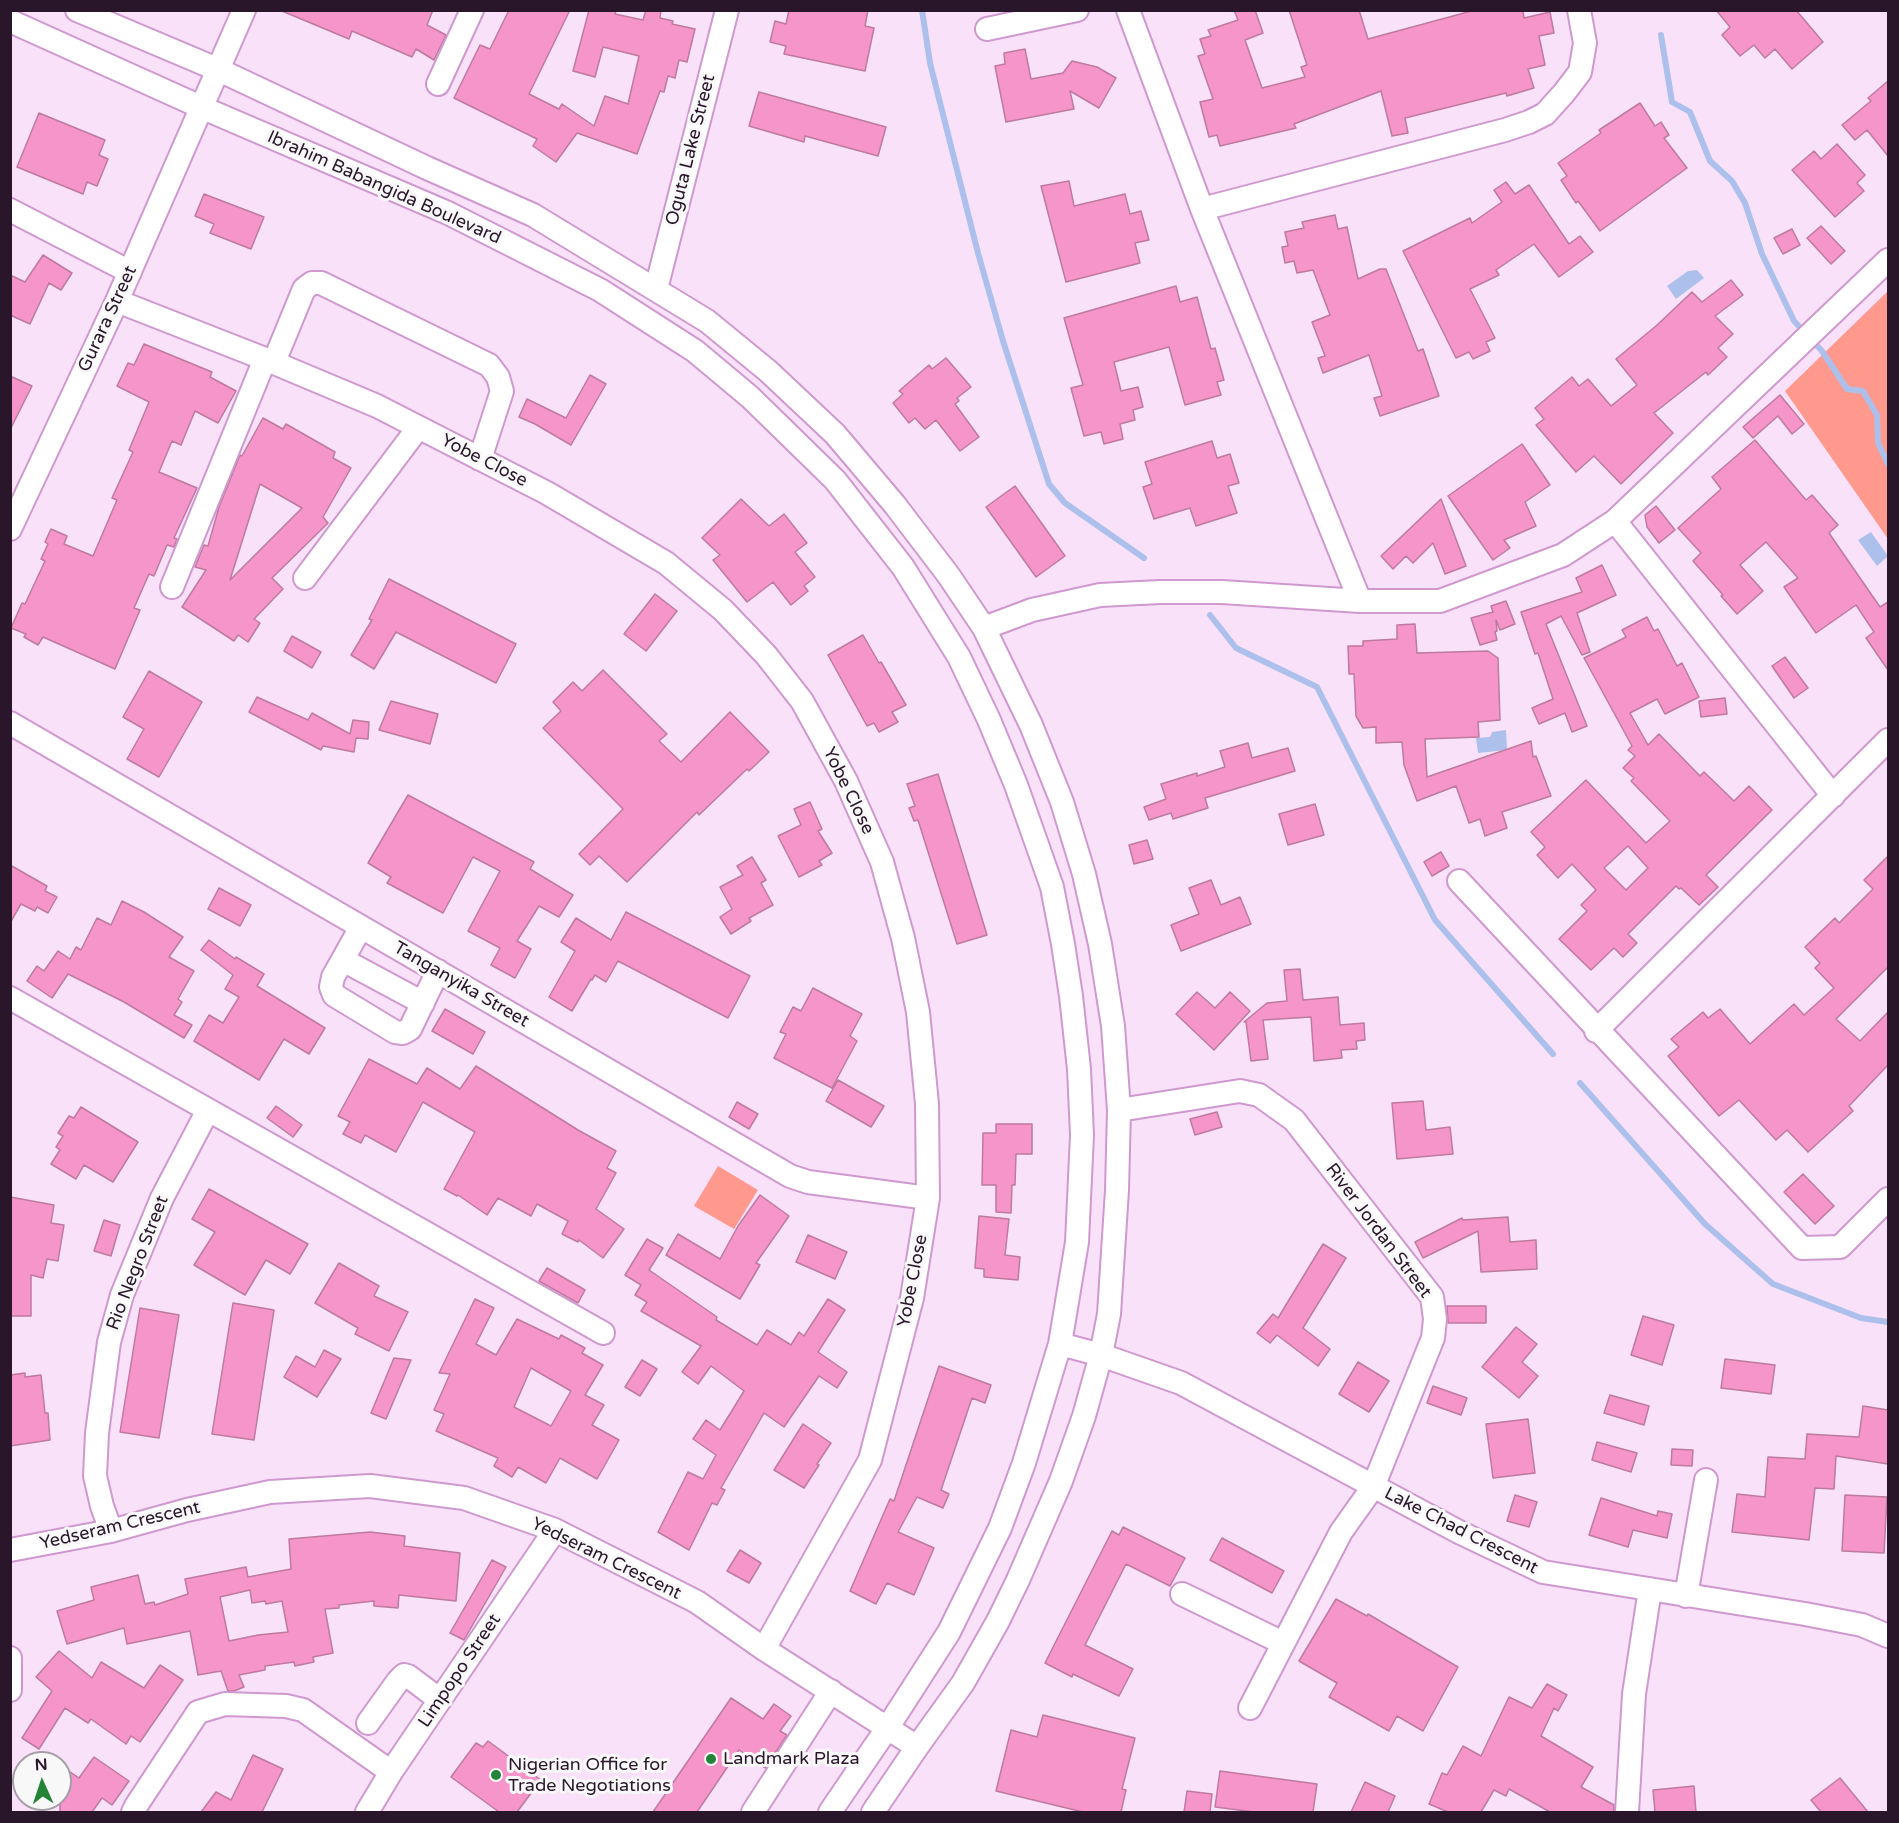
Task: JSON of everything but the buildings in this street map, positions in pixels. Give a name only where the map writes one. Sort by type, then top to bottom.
[{"type":"street","name":"Ibrahim Babangida Boulevard","points":[[77,10],[219,70],[533,215],[707,321],[768,371],[835,434],[915,531],[984,628],[1030,725],[1057,791],[1084,874],[1100,944],[1113,1026],[1119,1110],[1113,1270],[1108,1314],[1101,1355],[1084,1416],[1061,1481],[1018,1580],[963,1683],[873,1812]]},
{"type":"street","name":"Gurara Street","points":[[10,529],[117,302],[244,10]]},
{"type":"street","points":[[438,84],[472,10]]},
{"type":"street","name":"Oguta Lake Street","points":[[656,289],[727,10]]},
{"type":"street","points":[[987,29],[1077,10]]},
{"type":"street","points":[[1128,10],[1202,209],[1360,601]]},
{"type":"street","points":[[1202,209],[1494,133],[1529,122],[1545,114],[1580,72],[1585,43],[1579,10]]},
{"type":"street","name":"Ibrahim Babangida Boulevard","points":[[10,21],[203,108],[448,213],[600,290],[695,351],[750,397],[835,480],[903,567],[959,657],[988,720],[1016,785],[1052,886],[1071,996],[1079,1069],[1082,1135],[1077,1242],[1060,1344],[1024,1464],[1000,1528],[949,1632],[830,1812]]},
{"type":"street","points":[[10,210],[130,272]]},
{"type":"street","points":[[984,628],[1032,609],[1100,595],[1222,592],[1360,601],[1440,601],[1563,555],[1615,521],[1888,260]]},
{"type":"street","points":[[172,587],[270,360],[304,290],[312,283],[321,283],[489,365],[498,377],[502,391],[480,459]]},
{"type":"street","name":"Yobe Close","points":[[117,302],[270,360],[377,406],[547,493],[666,562],[723,610],[766,655],[802,701],[846,781],[882,862],[903,938],[918,1012],[927,1104],[928,1198],[912,1298],[870,1460],[764,1649]]},
{"type":"street","points":[[305,578],[418,428]]},
{"type":"street","points":[[1615,521],[1833,796]]},
{"type":"street","name":"Tanganyika Street","points":[[10,723],[790,1176],[808,1182],[928,1198]]},
{"type":"street","points":[[1596,1031],[1888,740]]},
{"type":"street","points":[[1459,881],[1596,1031],[1802,1248],[1839,1247],[1888,1199]]},
{"type":"street","points":[[361,927],[333,977],[331,987],[334,995],[395,1032],[403,1034],[410,1029],[438,972]]},
{"type":"street","points":[[343,960],[423,1004]]},
{"type":"street","points":[[10,998],[603,1333]]},
{"type":"street","name":"River Jordan Street","points":[[1119,1110],[1240,1091],[1259,1095],[1294,1120],[1432,1297],[1435,1318],[1433,1338],[1373,1487],[1341,1532],[1250,1708]]},
{"type":"street","name":"Rio Negro Street","points":[[111,1531],[95,1476],[97,1433],[109,1342],[122,1295],[162,1198],[208,1110]]},
{"type":"street","name":"Lake Chad Crescent","points":[[1060,1344],[1101,1355],[1181,1383],[1459,1532],[1543,1572],[1839,1620],[1862,1625],[1888,1636]]},
{"type":"street","points":[[1686,1596],[1706,1480]]},
{"type":"street","name":"Yedseram Crescent","points":[[10,1550],[111,1531],[187,1510],[270,1492],[370,1486],[464,1498],[555,1530],[697,1602],[764,1649],[917,1746]]},
{"type":"street","name":"Limpopo Street","points":[[367,1812],[391,1772],[555,1530]]},
{"type":"street","points":[[1627,1812],[1634,1694],[1650,1589]]},
{"type":"street","points":[[1182,1594],[1283,1643]]},
{"type":"street","points":[[10,1658],[10,1690]]},
{"type":"street","points":[[368,1722],[404,1675],[440,1700]]},
{"type":"street","points":[[753,1812],[831,1691]]},
{"type":"street","points":[[133,1812],[198,1712],[225,1704],[286,1706],[303,1710],[391,1772]]},
{"type":"shaded area","points":[[1888,291],[1888,539],[1785,391]]},
{"type":"shaded area","points":[[718,1166],[758,1190],[734,1229],[694,1206]]},
{"type":"water","points":[[1697,270],[1704,278],[1676,299],[1667,286],[1688,271]]},
{"type":"water","points":[[1871,532],[1888,556],[1877,566],[1858,540]]},
{"type":"water","points":[[1506,730],[1507,750],[1478,753],[1476,738],[1490,737],[1492,732]]},
{"type":"waterway","points":[[922,10],[930,63],[978,253],[1003,341],[1049,484],[1065,503],[1144,558]]},
{"type":"waterway","points":[[1661,35],[1672,102],[1690,112],[1710,161],[1732,181],[1745,203],[1762,254],[1794,321],[1822,351],[1847,389],[1863,391],[1877,415],[1878,443],[1888,464]]},
{"type":"waterway","points":[[1210,615],[1236,648],[1317,687],[1435,920],[1553,1054]]},
{"type":"waterway","points":[[1580,1083],[1705,1224],[1773,1284],[1861,1318],[1888,1322]]},
{"type":"place","name":"Landmark Plaza","points":[[711,1759]]},
{"type":"place","name":"Nigerian Office for Trade Negotiations","points":[[496,1775]]}]
